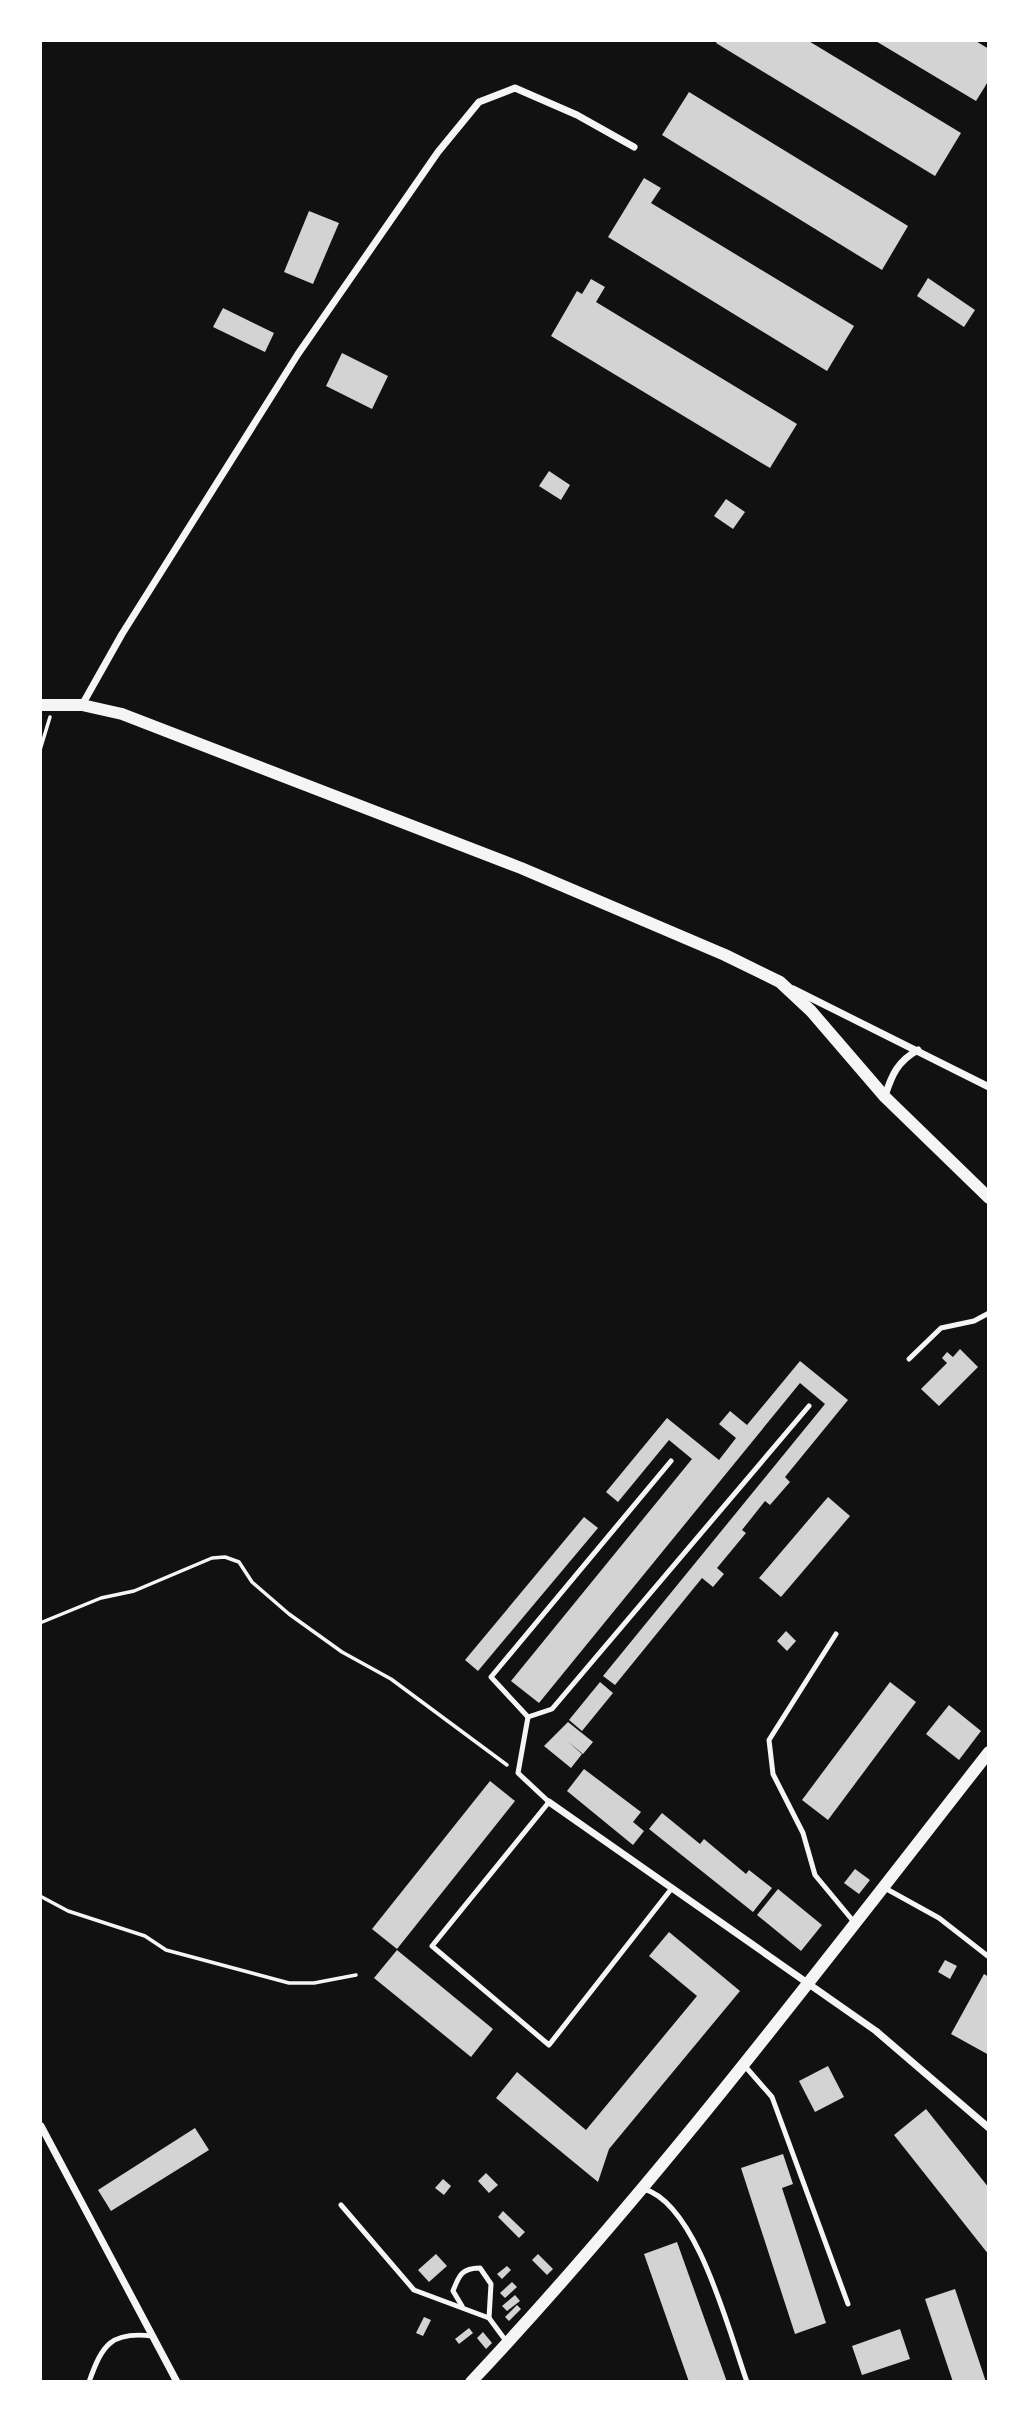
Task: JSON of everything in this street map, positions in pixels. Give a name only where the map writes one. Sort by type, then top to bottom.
[{"type":"street","points":[[82,705],[107,658],[298,354],[438,152],[479,102],[515,88],[577,115],[634,147]]},
{"type":"street","points":[[46,705],[82,705],[122,714],[521,869],[725,955],[918,1049],[989,1087]]},
{"type":"street","points":[[780,982],[811,1011],[885,1097],[989,1198]]},
{"type":"street","points":[[885,1097],[892,1074],[903,1058],[918,1049]]},
{"type":"street","points":[[471,2382],[640,2188],[743,2064],[989,1752]]},
{"type":"street","points":[[549,1802],[809,1981],[876,2031],[989,2128]]},
{"type":"street","points":[[41,2126],[177,2382]]},
{"type":"lane","points":[[909,1359],[941,1328],[974,1321],[989,1312]]},
{"type":"lane","points":[[528,1717],[552,1709],[808,1406]]},
{"type":"lane","points":[[528,1717],[491,1677],[671,1461]]},
{"type":"lane","points":[[836,1634],[769,1740],[773,1774],[803,1833],[815,1875],[854,1922]]},
{"type":"lane","points":[[528,1717],[518,1773],[549,1802],[432,1946],[549,2045],[672,1888]]},
{"type":"lane","points":[[883,1887],[939,1918],[989,1957]]},
{"type":"lane","points":[[743,2064],[772,2097],[848,2304]]},
{"type":"lane","points":[[640,2188],[659,2193],[684,2222],[699,2249],[747,2382]]},
{"type":"lane","points":[[341,2206],[414,2290],[489,2318],[507,2343]]},
{"type":"lane","points":[[462,2306],[453,2291],[459,2274],[468,2268],[480,2268],[491,2284],[489,2318]]},
{"type":"lane","points":[[89,2382],[103,2350],[117,2337],[132,2334],[152,2336]]},
{"type":"path","points":[[40,750],[46,705]]},
{"type":"path","points":[[40,1623],[101,1598],[134,1591],[212,1558],[225,1557],[239,1562],[252,1582],[289,1614],[342,1652],[391,1679],[518,1773]]},
{"type":"path","points":[[40,1896],[68,1911],[145,1936],[166,1950],[289,1983],[314,1983],[356,1975]]},
{"type":"building","points":[[718,40],[807,40],[961,133],[935,176],[716,43]]},
{"type":"building","points":[[874,40],[974,40],[989,49],[989,80],[976,101]]},
{"type":"building","points":[[689,92],[908,226],[882,270],[662,135]]},
{"type":"building","points":[[644,178],[661,188],[651,203],[854,326],[827,371],[608,237]]},
{"type":"building","points":[[309,211],[339,223],[313,284],[284,272]]},
{"type":"building","points":[[928,278],[975,310],[964,327],[917,296]]},
{"type":"building","points":[[591,279],[605,287],[596,302],[797,424],[770,468],[551,336],[577,291],[582,294]]},
{"type":"building","points":[[223,308],[274,333],[265,352],[213,327]]},
{"type":"building","points":[[342,353],[388,376],[372,409],[326,386]]},
{"type":"building","points":[[549,471],[570,485],[561,500],[539,486]]},
{"type":"building","points":[[726,499],[745,512],[733,529],[714,516]]},
{"type":"building","points":[[960,1349],[978,1367],[939,1406],[921,1389],[947,1363],[942,1358],[947,1352],[953,1357]]},
{"type":"building","points":[[800,1361],[848,1400],[785,1477],[790,1482],[770,1505],[765,1501],[742,1530],[746,1533],[717,1568],[724,1574],[713,1587],[702,1578],[615,1685],[603,1676],[825,1404],[800,1383],[539,1703],[511,1681],[692,1459],[669,1440],[618,1502],[606,1492],[667,1418],[719,1460],[736,1438],[719,1424],[730,1411],[747,1425]]},
{"type":"building","points":[[828,1497],[850,1516],[781,1597],[759,1578]]},
{"type":"building","points":[[584,1517],[598,1528],[478,1671],[465,1660]]},
{"type":"building","points":[[786,1631],[796,1641],[787,1651],[777,1641]]},
{"type":"building","points":[[600,1682],[613,1693],[582,1731],[569,1720]]},
{"type":"building","points":[[890,1682],[916,1702],[828,1820],[802,1800]]},
{"type":"building","points":[[949,1705],[981,1731],[959,1760],[926,1734]]},
{"type":"building","points":[[568,1722],[593,1742],[583,1754],[567,1741],[582,1754],[571,1768],[544,1746]]},
{"type":"building","points":[[584,1769],[641,1812],[633,1822],[644,1831],[633,1845],[567,1791]]},
{"type":"building","points":[[490,1781],[515,1801],[397,1949],[372,1929]]},
{"type":"building","points":[[662,1813],[700,1844],[704,1839],[746,1874],[749,1870],[772,1888],[753,1912],[649,1829]]},
{"type":"building","points":[[855,1869],[870,1880],[859,1894],[844,1883]]},
{"type":"building","points":[[778,1889],[822,1925],[801,1951],[757,1915]]},
{"type":"building","points":[[669,1932],[740,1991],[609,2149],[598,2182],[496,2098],[517,2072],[586,2130],[697,1996],[649,1956]]},
{"type":"building","points":[[397,1950],[493,2029],[471,2057],[374,1978]]},
{"type":"building","points":[[945,1960],[957,1966],[950,1979],[938,1972]]},
{"type":"building","points":[[984,1974],[989,1977],[989,2055],[951,2034]]},
{"type":"building","points":[[828,2066],[844,2097],[815,2112],[799,2081]]},
{"type":"building","points":[[926,2109],[989,2188],[989,2255],[894,2135]]},
{"type":"building","points":[[195,2128],[209,2150],[111,2211],[98,2190]]},
{"type":"building","points":[[783,2154],[793,2184],[782,2188],[826,2323],[795,2334],[741,2168]]},
{"type":"building","points":[[486,2173],[498,2185],[489,2193],[478,2181]]},
{"type":"building","points":[[443,2179],[451,2186],[444,2195],[435,2188]]},
{"type":"building","points":[[503,2211],[525,2232],[519,2238],[498,2217]]},
{"type":"building","points":[[677,2242],[727,2382],[689,2382],[644,2254]]},
{"type":"building","points":[[436,2254],[447,2266],[429,2282],[418,2270]]},
{"type":"building","points":[[538,2254],[553,2269],[547,2275],[532,2260]]},
{"type":"building","points":[[507,2266],[511,2270],[502,2279],[497,2274]]},
{"type":"building","points":[[512,2282],[517,2287],[505,2298],[500,2293]]},
{"type":"building","points":[[955,2289],[986,2382],[953,2382],[925,2299]]},
{"type":"building","points":[[515,2295],[520,2301],[507,2311],[502,2306]]},
{"type":"building","points":[[517,2305],[521,2309],[509,2321],[505,2317]]},
{"type":"building","points":[[424,2317],[431,2320],[423,2336],[416,2333]]},
{"type":"building","points":[[469,2328],[473,2333],[459,2344],[455,2339]]},
{"type":"building","points":[[900,2329],[910,2359],[862,2375],[852,2346]]},
{"type":"building","points":[[483,2332],[492,2343],[486,2349],[477,2338]]}]
